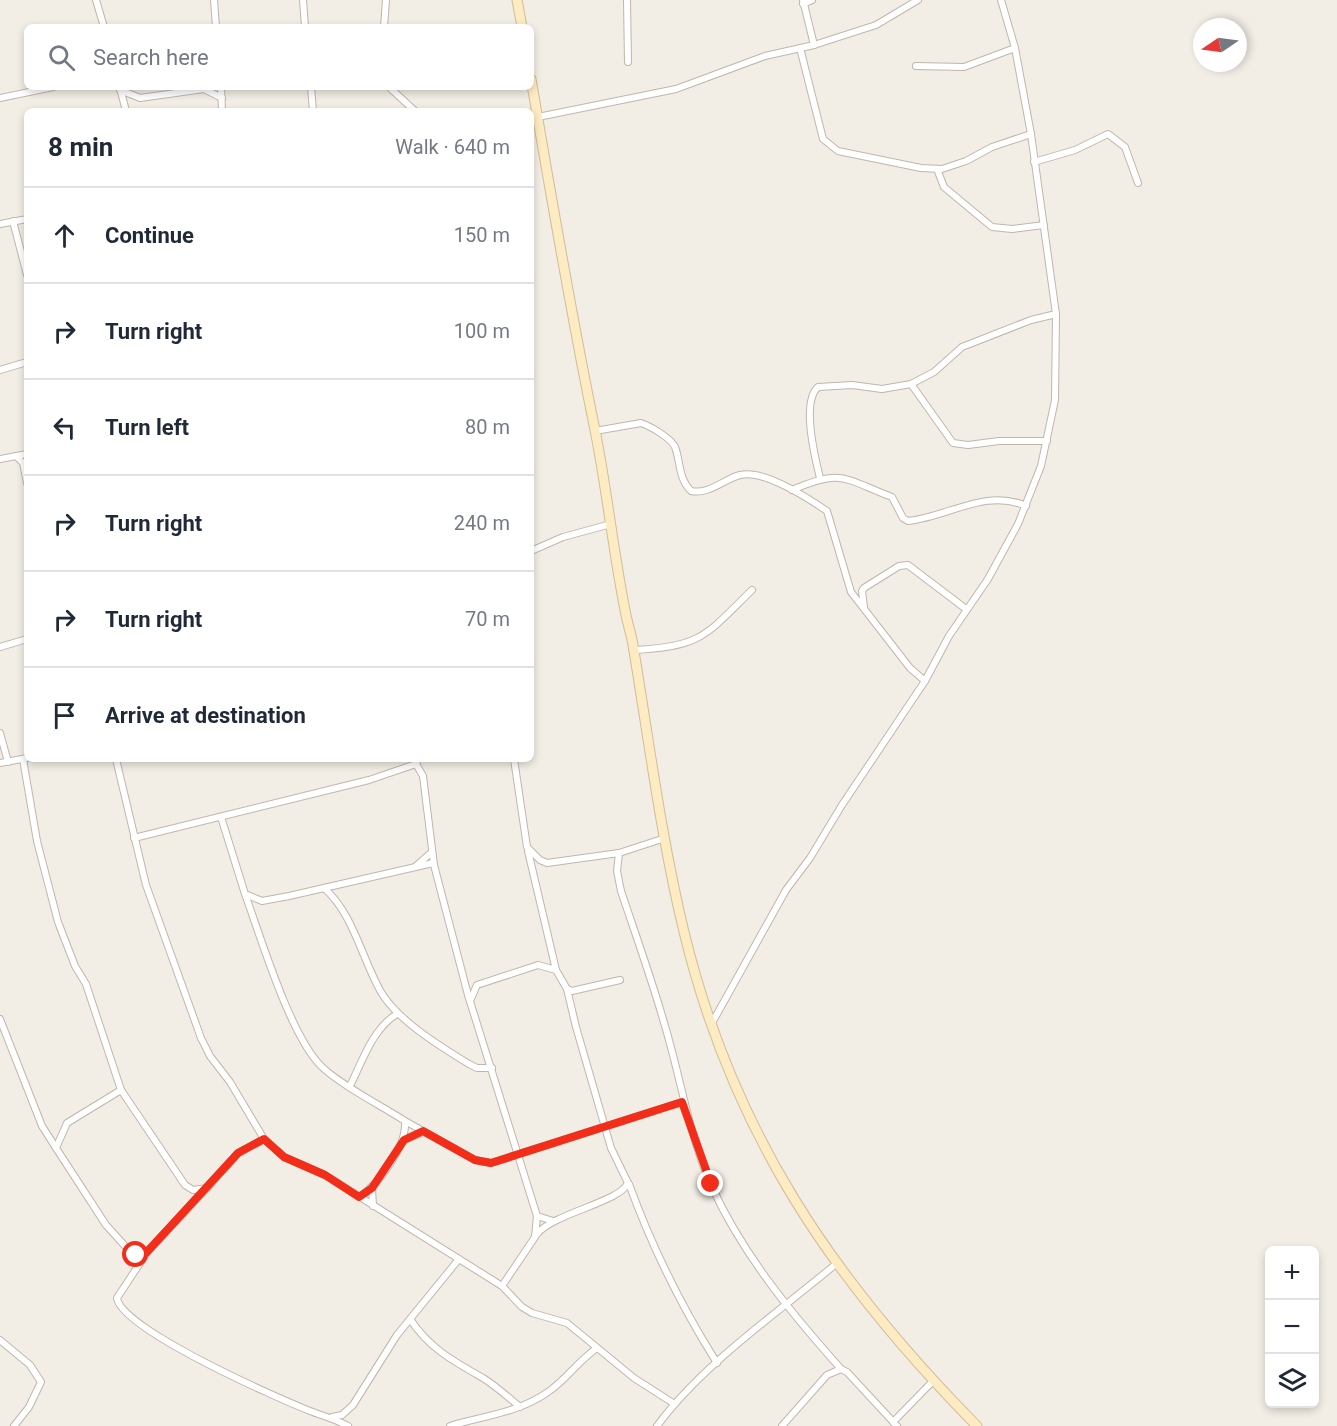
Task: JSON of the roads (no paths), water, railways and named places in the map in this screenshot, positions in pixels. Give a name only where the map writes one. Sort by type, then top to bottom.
[{"type":"main road","points":[[520,0],[522,24]]},
{"type":"main road","points":[[532,90],[595,431],[665,838],[685,934],[712,1023],[747,1113],[766,1151],[790,1194],[836,1264],[886,1329],[977,1426]]},
{"type":"street","points":[[96,0],[103,24]]},
{"type":"street","points":[[214,0],[216,24]]},
{"type":"street","points":[[303,0],[305,24]]},
{"type":"street","points":[[384,24],[386,0]]},
{"type":"street","points":[[627,0],[628,62]]},
{"type":"street","points":[[812,0],[803,2],[814,45]]},
{"type":"street","points":[[535,113],[676,89],[765,56],[814,45],[876,25],[918,0]]},
{"type":"street","points":[[712,1023],[786,890],[810,858],[842,805],[925,681],[966,609],[994,569],[1026,506],[1041,466],[1055,400],[1056,314],[1031,134],[1015,48],[1001,0]]},
{"type":"street","points":[[800,48],[826,144],[838,151],[937,169],[958,165],[993,147],[1031,134]]},
{"type":"street","points":[[915,66],[964,67],[1015,48]]},
{"type":"street","points":[[0,98],[39,90]]},
{"type":"street","points":[[121,90],[125,108]]},
{"type":"street","points":[[124,90],[140,98],[192,90]]},
{"type":"street","points":[[208,90],[222,98]]},
{"type":"street","points":[[221,90],[222,108]]},
{"type":"street","points":[[311,90],[313,108]]},
{"type":"street","points":[[392,90],[412,108]]},
{"type":"street","points":[[1034,162],[1075,150],[1108,134],[1125,147],[1138,183]]},
{"type":"street","points":[[937,169],[944,188],[992,227],[1012,229],[1044,225]]},
{"type":"street","points":[[0,224],[24,219]]},
{"type":"street","points":[[13,221],[24,263]]},
{"type":"street","points":[[820,478],[811,421],[813,391],[829,384],[882,389],[912,384],[934,372],[962,347],[1031,320],[1056,314]]},
{"type":"street","points":[[0,370],[24,363]]},
{"type":"street","points":[[912,384],[953,443],[968,446],[999,441],[1047,441]]},
{"type":"street","points":[[595,431],[641,423],[648,426],[675,447],[681,476],[691,491],[705,491],[741,474],[750,474],[792,490],[827,511],[847,584],[910,668],[925,681]]},
{"type":"street","points":[[0,459],[24,455]]},
{"type":"street","points":[[16,456],[23,463],[24,468]]},
{"type":"street","points":[[792,490],[820,478],[846,477],[866,488],[890,496],[908,521],[988,501],[1016,502],[1026,506]]},
{"type":"street","points":[[534,550],[563,537],[611,524]]},
{"type":"street","points":[[865,609],[862,591],[864,588],[899,566],[908,565],[966,609]]},
{"type":"street","points":[[633,650],[677,647],[705,634],[728,617],[752,590]]},
{"type":"street","points":[[0,647],[24,640]]},
{"type":"street","points":[[0,734],[8,762]]},
{"type":"street","points":[[0,763],[24,758]]},
{"type":"street","points":[[26,762],[38,841],[58,922],[75,966],[86,984],[121,1090],[185,1185],[193,1190],[207,1188]]},
{"type":"street","points":[[117,762],[146,885],[201,1038],[210,1056],[230,1082],[264,1139],[284,1157],[325,1175],[502,1286],[532,1313],[567,1323],[634,1378],[674,1403]]},
{"type":"street","points":[[134,838],[369,780],[417,762],[426,790],[434,863],[470,1002],[520,1154],[537,1216],[535,1237]]},
{"type":"street","points":[[514,762],[527,847],[556,970],[567,989],[611,1148],[628,1183],[649,1237],[686,1314],[717,1363]]},
{"type":"street","points":[[221,817],[245,894],[281,992],[306,1047],[321,1066],[405,1121],[482,1163],[520,1154],[682,1102]]},
{"type":"street","points":[[527,847],[540,860],[547,863],[619,853],[665,838]]},
{"type":"street","points":[[416,867],[432,852]]},
{"type":"street","points":[[619,853],[617,871],[621,891],[665,1025],[682,1102],[711,1184],[722,1208],[786,1305],[841,1369],[847,1372],[895,1424],[933,1381]]},
{"type":"street","points":[[245,894],[262,901],[434,863]]},
{"type":"street","points":[[324,888],[339,903],[381,993],[397,1014],[469,1064],[477,1068],[492,1068]]},
{"type":"street","points":[[470,1002],[477,985],[486,981],[538,965],[556,970]]},
{"type":"street","points":[[567,989],[577,991],[620,980]]},
{"type":"street","points":[[350,1086],[370,1046],[385,1024],[397,1014]]},
{"type":"street","points":[[0,1018],[42,1126],[106,1225],[124,1246],[136,1255],[146,1253]]},
{"type":"street","points":[[56,1148],[67,1123],[121,1090]]},
{"type":"street","points":[[359,1197],[372,1188],[404,1140],[405,1121]]},
{"type":"street","points":[[404,1140],[423,1131]]},
{"type":"street","points":[[264,1139],[238,1153],[146,1253],[117,1298],[123,1312],[184,1353],[291,1403],[332,1417],[348,1426]]},
{"type":"street","points":[[502,1286],[535,1237],[553,1221],[619,1194],[628,1183]]},
{"type":"street","points":[[372,1188],[373,1206]]},
{"type":"street","points":[[537,1216],[553,1221]]},
{"type":"street","points":[[332,1417],[342,1415],[353,1405],[372,1372],[410,1319],[459,1259]]},
{"type":"street","points":[[657,1426],[674,1403],[717,1363],[836,1264]]},
{"type":"street","points":[[410,1319],[420,1334],[439,1352],[483,1378],[520,1407]]},
{"type":"street","points":[[0,1340],[30,1365],[41,1382],[29,1407],[14,1426]]},
{"type":"street","points":[[450,1426],[520,1407],[547,1393],[580,1360],[597,1348]]},
{"type":"street","points":[[782,1426],[827,1376],[841,1369]]}]
